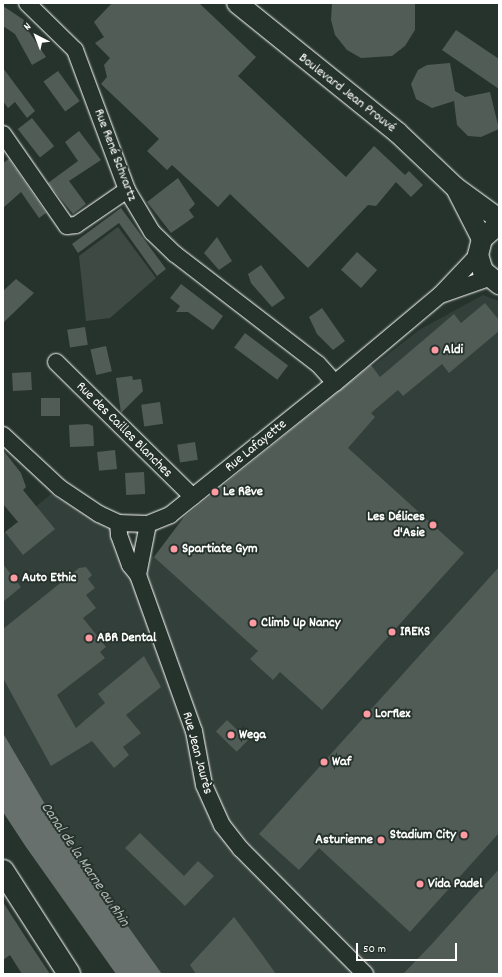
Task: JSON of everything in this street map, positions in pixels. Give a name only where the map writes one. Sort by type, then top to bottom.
[{"type":"main road","points":[[3,871],[69,974]]},
{"type":"street","name":"Rue René Schvartz","points":[[27,3],[75,50],[127,190],[146,224],[161,242],[318,364],[335,383]]},
{"type":"street","name":"Boulevard Jean Prouvé","points":[[237,3],[397,132],[455,187],[499,219]]},
{"type":"street","points":[[3,134],[67,226],[76,225],[127,190]]},
{"type":"street","name":"Boulevard Jean Prouvé","points":[[455,187],[494,281]]},
{"type":"street","points":[[480,247],[499,224]]},
{"type":"street","name":"Rue Lafayette","points":[[3,435],[60,488],[118,523],[148,524],[170,515],[335,383],[440,295],[480,247]]},
{"type":"street","name":"Rue Lafayette","points":[[440,295],[494,281]]},
{"type":"street","name":"Rue des Cailles Blanches","points":[[56,362],[193,497]]},
{"type":"street","name":"Rue Jean Jaurès","points":[[118,523],[128,559],[138,575],[194,731],[204,785],[222,825],[241,849],[365,974]]},
{"type":"street","points":[[138,575],[148,524]]},
{"type":"shaded area","points":[[118,227],[156,278],[110,318],[86,321],[79,256]]},
{"type":"shaded area","points":[[483,295],[499,301],[499,974],[162,974],[65,838],[3,733],[3,534],[51,494],[154,557],[184,517],[342,390],[419,330]]},
{"type":"water","name":"Canal de la Marne au Rhin","points":[[3,733],[65,838],[162,974],[116,974],[26,847],[3,812]]},
{"type":"building","points":[[112,3],[199,3],[256,57],[238,76],[346,177],[374,146],[405,175],[409,171],[423,185],[411,197],[396,182],[376,206],[368,205],[308,268],[230,194],[218,207],[172,165],[167,170],[147,151],[159,139],[101,84],[107,77],[104,65],[110,58],[95,43],[104,37],[94,22]]},
{"type":"building","points":[[332,3],[415,3],[415,30],[405,46],[392,56],[361,58],[347,50],[335,35],[331,20]]},
{"type":"building","points":[[3,6],[24,20],[23,23],[46,57],[32,65],[15,34],[3,26]]},
{"type":"building","points":[[456,30],[499,59],[499,89],[442,50]]},
{"type":"building","points":[[450,63],[455,91],[465,97],[490,92],[499,129],[481,137],[468,136],[457,125],[454,101],[432,108],[416,99],[411,84],[418,70],[427,65]]},
{"type":"building","points":[[3,68],[35,111],[27,118],[15,102],[8,108],[3,101]]},
{"type":"building","points":[[58,71],[80,101],[65,112],[43,82]]},
{"type":"building","points":[[32,118],[54,146],[40,157],[18,129]]},
{"type":"building","points":[[79,131],[101,160],[69,181],[86,204],[73,214],[48,183],[78,161],[65,142]]},
{"type":"building","points":[[9,159],[46,213],[39,218],[21,192],[3,208],[3,163]]},
{"type":"building","points":[[178,178],[195,204],[189,210],[194,217],[171,233],[147,202]]},
{"type":"building","points":[[121,208],[166,269],[157,276],[119,223],[78,253],[72,244]]},
{"type":"building","points":[[217,237],[232,261],[219,270],[204,253]]},
{"type":"building","points":[[357,252],[377,270],[361,288],[341,270]]},
{"type":"building","points":[[261,265],[285,298],[272,307],[251,283],[248,274]]},
{"type":"building","points":[[16,279],[34,293],[3,323],[3,291]]},
{"type":"building","points":[[181,284],[223,316],[213,330],[188,312],[176,312],[180,306],[170,298]]},
{"type":"building","points":[[485,303],[499,320],[499,331],[449,373],[442,364],[403,396],[398,390],[371,413],[375,417],[348,448],[464,553],[322,710],[280,672],[273,680],[250,659],[258,651],[154,557],[184,517],[371,365],[380,377],[454,314],[461,323]]},
{"type":"building","points":[[322,308],[345,341],[333,350],[317,334],[309,317]]},
{"type":"building","points":[[85,327],[88,345],[70,348],[67,330]]},
{"type":"building","points":[[245,333],[288,365],[277,380],[234,347]]},
{"type":"building","points":[[106,346],[112,371],[96,375],[90,350]]},
{"type":"building","points":[[31,372],[32,390],[13,391],[12,373]]},
{"type":"building","points":[[132,376],[133,380],[141,379],[143,391],[121,413],[116,378]]},
{"type":"building","points":[[41,398],[60,398],[60,416],[41,416]]},
{"type":"building","points":[[160,402],[163,424],[144,426],[141,405]]},
{"type":"building","points":[[88,424],[93,426],[94,446],[70,447],[69,425]]},
{"type":"building","points":[[195,442],[198,460],[180,463],[177,445]]},
{"type":"building","points":[[3,450],[21,473],[26,487],[23,490],[55,529],[23,555],[5,532],[18,522],[3,504]]},
{"type":"building","points":[[115,450],[117,469],[99,471],[97,452]]},
{"type":"building","points":[[144,472],[145,494],[126,495],[125,473]]},
{"type":"building","points":[[3,564],[21,587],[3,602]]},
{"type":"building","points":[[86,567],[92,575],[88,579],[95,588],[86,595],[96,608],[83,618],[106,647],[100,652],[105,658],[57,695],[76,728],[105,703],[98,694],[144,656],[161,687],[126,715],[141,733],[123,747],[129,755],[114,768],[92,741],[51,766],[3,678],[3,629],[79,568]]},
{"type":"building","points":[[499,567],[499,833],[410,932],[319,848],[299,870],[259,834]]},
{"type":"building","name":"Wega","points":[[227,720],[248,740],[237,752],[216,732]]},
{"type":"building","points":[[140,833],[184,876],[198,861],[214,876],[185,906],[125,848]]},
{"type":"building","points":[[499,869],[499,974],[403,974],[431,945]]},
{"type":"building","points":[[3,902],[50,974],[22,974],[10,955],[3,960]]},
{"type":"building","points":[[234,917],[276,974],[196,974],[190,965]]},
{"type":"place","name":"Aldi","points":[[435,350]]},
{"type":"place","name":"Le Rêve","points":[[215,492]]},
{"type":"place","name":"Les Délices d'Asie","points":[[433,525]]},
{"type":"place","name":"Spartiate Gym","points":[[174,549]]},
{"type":"place","name":"Auto Ethic","points":[[14,578]]},
{"type":"place","name":"Climb Up Nancy","points":[[253,623]]},
{"type":"place","name":"IREKS","points":[[392,632]]},
{"type":"place","name":"ABR Dental","points":[[89,638]]},
{"type":"place","name":"Lorflex","points":[[367,714]]},
{"type":"place","name":"Wega","points":[[231,735]]},
{"type":"place","name":"Waf","points":[[324,762]]},
{"type":"place","name":"Stadium City","points":[[464,835]]},
{"type":"place","name":"Asturienne","points":[[381,840]]},
{"type":"place","name":"Vida Padel","points":[[420,884]]}]
